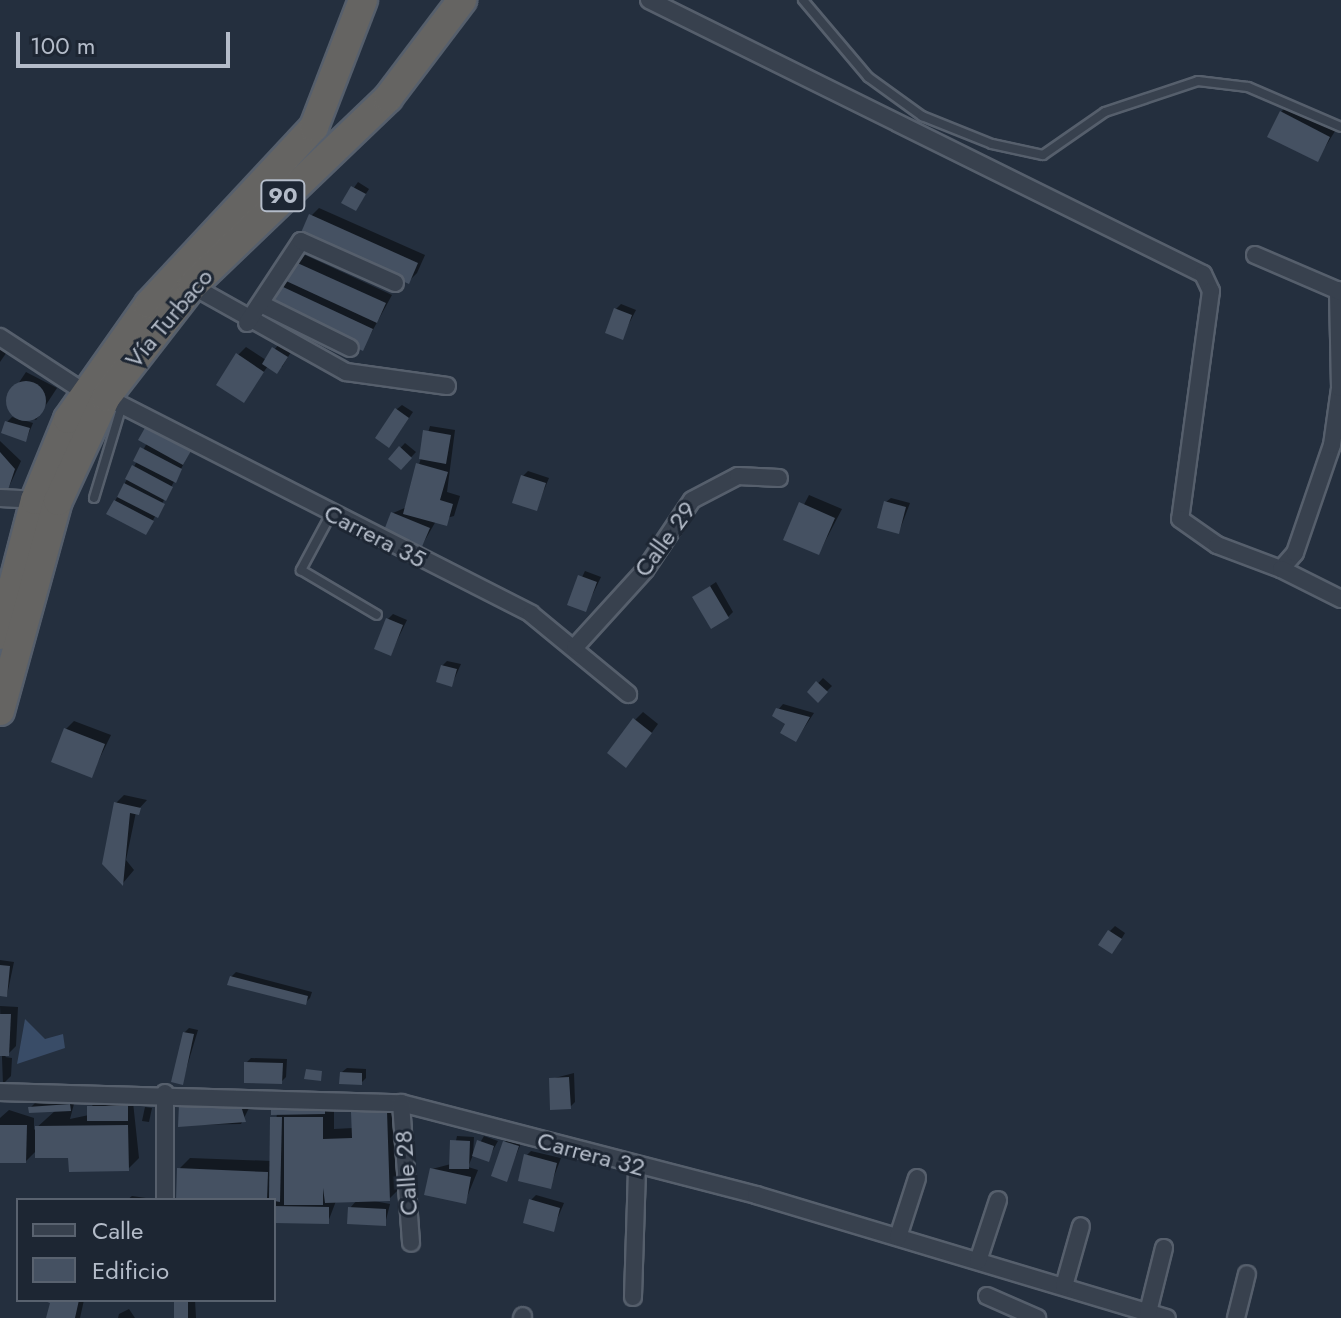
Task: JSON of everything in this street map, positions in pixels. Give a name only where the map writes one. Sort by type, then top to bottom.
[{"type":"highway","name":"Vía Turbaco","points":[[0,711],[58,501],[149,304],[314,127],[363,0]]},
{"type":"highway","name":"Vía Turbaco","points":[[0,635],[35,500],[104,398],[192,286],[388,98],[462,0]]},
{"type":"street","points":[[649,0],[1203,274],[1211,291],[1180,519],[1217,545],[1281,569],[1341,599]]},
{"type":"street","points":[[247,323],[301,241],[395,283]]},
{"type":"street","points":[[1255,255],[1340,291],[1340,388],[1332,445],[1295,553],[1281,569]]},
{"type":"street","points":[[192,286],[247,323],[346,372],[447,386]]},
{"type":"street","points":[[261,304],[350,348]]},
{"type":"street","name":"Carrera 35","points":[[0,337],[104,398],[531,614],[575,647],[583,662],[628,694]]},
{"type":"street","name":"Calle 29","points":[[575,647],[645,570],[692,500],[738,476],[779,478]]},
{"type":"street","points":[[0,498],[35,500]]},
{"type":"street","name":"Carrera 32","points":[[0,1092],[165,1093],[401,1103],[898,1237],[1167,1318]]},
{"type":"street","points":[[165,1093],[165,1198]]},
{"type":"street","name":"Calle 28","points":[[401,1103],[411,1243]]},
{"type":"street","points":[[633,1297],[637,1167]]},
{"type":"street","points":[[898,1237],[917,1178]]},
{"type":"street","points":[[978,1261],[998,1200]]},
{"type":"street","points":[[1064,1286],[1081,1226]]},
{"type":"street","points":[[1148,1312],[1164,1248]]},
{"type":"street","points":[[1236,1318],[1247,1274]]},
{"type":"street","points":[[987,1296],[1037,1318]]},
{"type":"lane","points":[[803,0],[868,77],[922,116],[992,144],[1043,155],[1105,112],[1198,81],[1248,87],[1341,127]]},
{"type":"lane","points":[[94,498],[104,398]]},
{"type":"lane","points":[[331,514],[301,570],[377,615]]},
{"type":"water","points":[[25,1019],[45,1039],[63,1034],[65,1048],[17,1064]]},
{"type":"building","points":[[1280,111],[1330,137],[1318,162],[1267,137]]},
{"type":"building","points":[[351,186],[366,194],[356,211],[341,203]]},
{"type":"building","points":[[309,214],[418,263],[409,284],[300,235]]},
{"type":"building","points":[[293,261],[386,303],[377,323],[284,280]]},
{"type":"building","points":[[281,286],[373,329],[363,351],[272,307]]},
{"type":"building","points":[[614,308],[632,315],[623,340],[605,333]]},
{"type":"building","points":[[272,347],[288,357],[277,374],[262,364]]},
{"type":"building","points":[[236,353],[264,372],[244,403],[216,385]]},
{"type":"building","points":[[26,381],[40,387],[46,401],[40,415],[26,421],[12,415],[6,401],[12,387]]},
{"type":"building","points":[[395,408],[409,418],[389,448],[375,438]]},
{"type":"building","points":[[5,421],[30,428],[26,442],[1,433]]},
{"type":"building","points":[[146,426],[191,451],[183,465],[138,440]]},
{"type":"building","points":[[423,430],[451,435],[446,464],[419,459]]},
{"type":"building","points":[[399,446],[412,458],[401,470],[388,459]]},
{"type":"building","points":[[140,447],[182,469],[176,483],[133,461]]},
{"type":"building","points":[[0,452],[15,469],[7,493],[0,491]]},
{"type":"building","points":[[416,463],[448,472],[440,500],[453,504],[447,526],[403,514]]},
{"type":"building","points":[[132,465],[173,487],[166,501],[125,479]]},
{"type":"building","points":[[521,475],[546,483],[537,511],[512,503]]},
{"type":"building","points":[[124,483],[165,504],[158,518],[117,497]]},
{"type":"building","points":[[114,500],[154,521],[146,535],[106,514]]},
{"type":"building","points":[[884,501],[906,507],[899,534],[877,528]]},
{"type":"building","points":[[799,502],[835,518],[819,555],[783,540]]},
{"type":"building","points":[[391,512],[430,528],[421,549],[383,533]]},
{"type":"building","points":[[578,575],[597,582],[586,612],[567,605]]},
{"type":"building","points":[[710,586],[729,618],[711,629],[692,597]]},
{"type":"building","points":[[386,618],[403,625],[391,656],[374,649]]},
{"type":"building","points":[[441,665],[457,669],[452,687],[436,682]]},
{"type":"building","points":[[816,681],[828,692],[818,703],[807,692]]},
{"type":"building","points":[[776,708],[810,717],[796,742],[780,733],[785,724],[772,716]]},
{"type":"building","points":[[633,718],[652,733],[626,768],[607,753]]},
{"type":"building","points":[[64,728],[105,744],[92,778],[51,762]]},
{"type":"building","points":[[114,802],[141,808],[139,815],[130,813],[123,886],[102,864]]},
{"type":"building","points":[[1108,930],[1122,939],[1112,954],[1098,945]]},
{"type":"building","points":[[0,965],[10,966],[7,997],[0,996]]},
{"type":"building","points":[[230,976],[308,996],[306,1005],[227,985]]},
{"type":"building","points":[[0,1014],[11,1014],[9,1056],[0,1056]]},
{"type":"building","points":[[183,1032],[194,1034],[183,1085],[171,1082]]},
{"type":"building","points":[[244,1062],[283,1063],[282,1084],[244,1083]]},
{"type":"building","points":[[306,1069],[322,1071],[321,1081],[304,1079]]},
{"type":"building","points":[[340,1072],[362,1073],[362,1085],[339,1084]]},
{"type":"building","points":[[569,1077],[571,1109],[550,1110],[549,1078]]},
{"type":"building","points":[[70,1104],[71,1111],[29,1113],[28,1107]]},
{"type":"building","points":[[179,1104],[241,1106],[246,1122],[178,1127]]},
{"type":"building","points":[[325,1104],[325,1114],[271,1115],[271,1105]]},
{"type":"building","points":[[87,1106],[128,1106],[128,1121],[87,1121]]},
{"type":"building","points":[[387,1111],[390,1201],[325,1203],[323,1188],[323,1205],[284,1205],[284,1117],[323,1117],[323,1139],[352,1138],[351,1112]]},
{"type":"building","points":[[270,1117],[282,1117],[280,1202],[269,1198]]},
{"type":"building","points":[[0,1125],[27,1125],[26,1163],[0,1163]]},
{"type":"building","points":[[128,1125],[129,1171],[69,1172],[68,1158],[35,1158],[35,1126]]},
{"type":"building","points":[[450,1140],[470,1141],[469,1169],[449,1169]]},
{"type":"building","points":[[477,1140],[494,1146],[489,1162],[472,1156]]},
{"type":"building","points":[[503,1141],[519,1146],[507,1182],[491,1176]]},
{"type":"building","points":[[524,1154],[557,1163],[551,1189],[518,1181]]},
{"type":"building","points":[[177,1168],[268,1172],[267,1198],[176,1198]]},
{"type":"building","points":[[430,1168],[471,1177],[466,1204],[424,1195]]},
{"type":"building","points":[[529,1199],[560,1208],[554,1232],[523,1223]]},
{"type":"building","points":[[276,1206],[329,1207],[329,1224],[276,1223]]},
{"type":"building","points":[[348,1207],[386,1209],[386,1226],[347,1224]]},
{"type":"building","points":[[47,1302],[79,1302],[75,1318],[46,1318],[50,1303]]},
{"type":"building","points":[[174,1302],[188,1302],[188,1318],[174,1318]]}]
